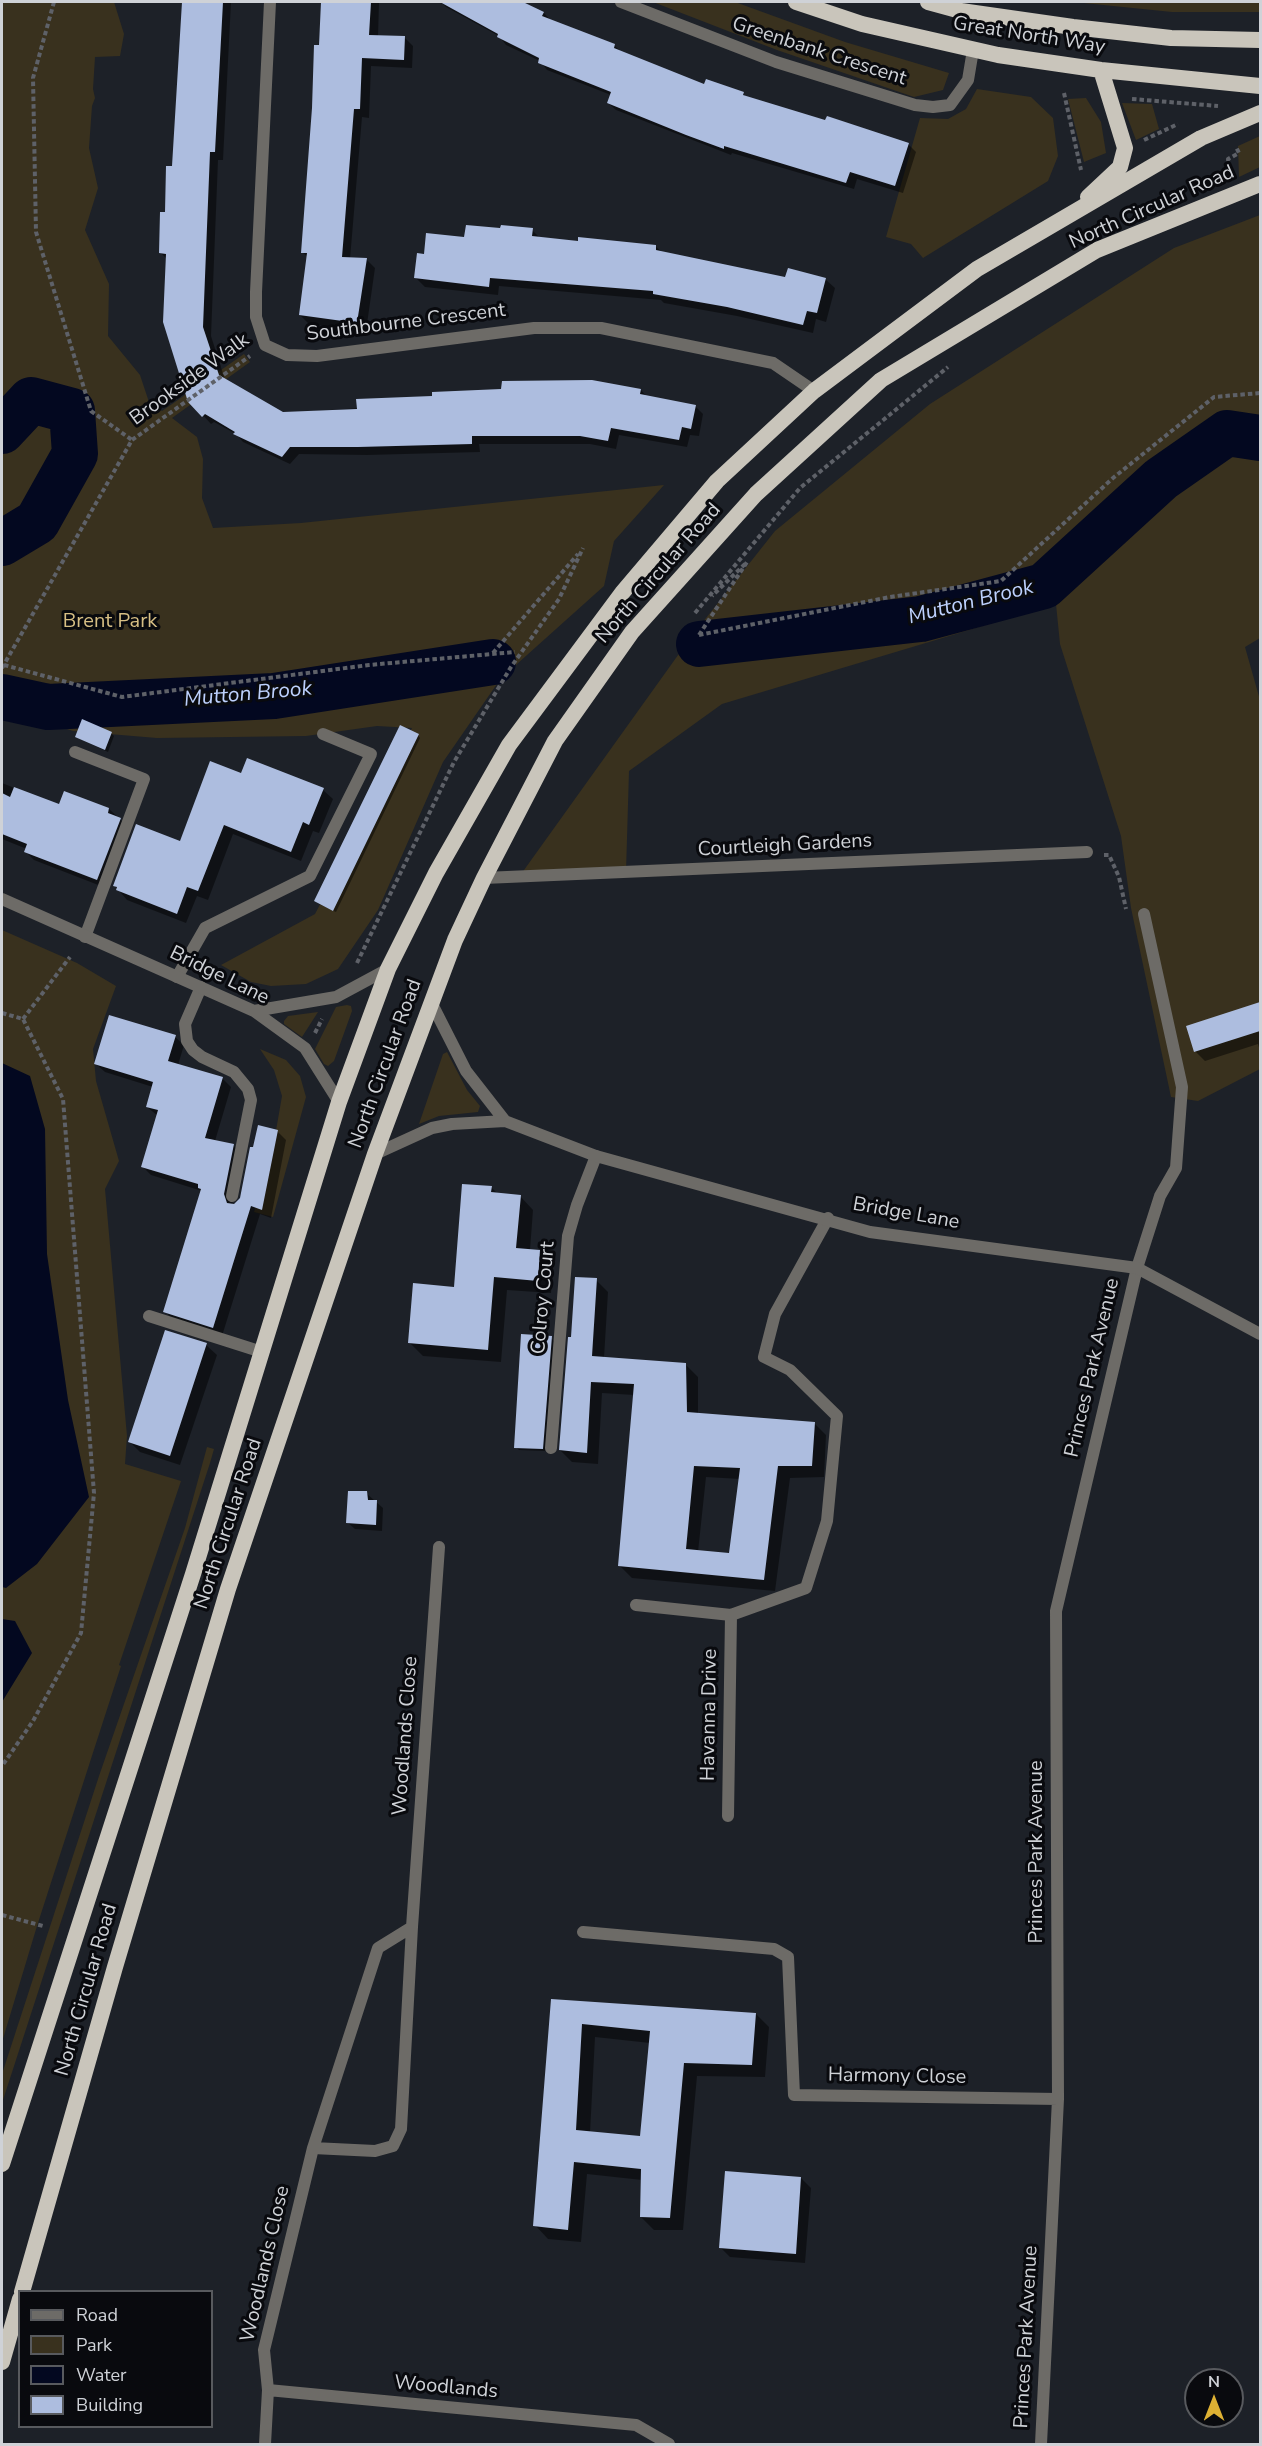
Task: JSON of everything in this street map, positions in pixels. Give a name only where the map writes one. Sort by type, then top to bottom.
[{"type":"highway","name":"Great North Way","points":[[796,2],[862,24],[973,50],[1101,70],[1260,86]]},
{"type":"highway","name":"Great North Way","points":[[928,2],[961,11],[1073,27],[1171,38],[1260,40]]},
{"type":"highway","points":[[1068,217],[1120,167],[1125,148],[1101,70]]},
{"type":"highway","name":"North Circular Road","points":[[2,2163],[193,1574],[339,1102],[388,969],[436,873],[509,745],[622,593],[717,481],[814,391],[977,269],[1202,138],[1260,113]]},
{"type":"highway","name":"North Circular Road","points":[[23,2290],[115,1966],[228,1588],[375,1154],[456,940],[484,878],[555,741],[632,632],[756,494],[881,380],[1097,250],[1260,183]]},
{"type":"highway","points":[[2,2362],[18,2306]]},
{"type":"street","points":[[265,345],[256,317],[256,300],[270,2]]},
{"type":"street","name":"Greenbank Crescent","points":[[621,2],[776,62],[915,105],[933,107],[950,105],[968,80],[973,50]]},
{"type":"street","name":"Southbourne Crescent","points":[[265,345],[287,356],[317,356],[534,328],[601,328],[773,363],[814,391]]},
{"type":"street","points":[[177,977],[205,928],[310,876],[371,754],[323,734]]},
{"type":"street","points":[[75,752],[144,779],[85,937]]},
{"type":"street","name":"Courtleigh Gardens","points":[[484,878],[1087,852]]},
{"type":"street","name":"Bridge Lane","points":[[2,899],[254,1011],[305,1048],[339,1102]]},
{"type":"street","name":"Princes Park Avenue","points":[[1041,2445],[1058,2099],[1056,1611],[1137,1268],[1160,1196],[1176,1168],[1182,1087],[1144,914]]},
{"type":"street","points":[[254,1011],[336,997],[388,969]]},
{"type":"street","points":[[201,987],[185,1024],[187,1041],[202,1057],[234,1072],[248,1089],[251,1100],[232,1196]]},
{"type":"street","points":[[431,1002],[466,1071],[505,1121]]},
{"type":"street","name":"Bridge Lane","points":[[375,1154],[432,1128],[452,1124],[505,1121],[596,1156],[828,1218],[870,1232],[1137,1268],[1260,1334]]},
{"type":"street","name":"Colroy Court","points":[[551,1448],[568,1236],[596,1156]]},
{"type":"street","points":[[636,1605],[731,1615],[806,1588],[827,1521],[837,1416],[790,1370],[764,1357],[775,1314],[828,1218]]},
{"type":"street","points":[[148,1316],[262,1352]]},
{"type":"street","name":"Woodlands Close","points":[[313,2148],[375,2151],[393,2146],[401,2129],[412,1927],[439,1547]]},
{"type":"street","name":"Havanna Drive","points":[[728,1816],[731,1615]]},
{"type":"street","name":"Woodlands Close","points":[[268,2390],[264,2350],[313,2148],[378,1948],[412,1927]]},
{"type":"street","name":"Harmony Close","points":[[583,1932],[774,1949],[788,1958],[794,2095],[1058,2099]]},
{"type":"street","points":[[265,2445],[268,2390]]},
{"type":"street","name":"Woodlands","points":[[268,2390],[636,2425],[669,2445]]},
{"type":"path","points":[[54,2],[33,78],[36,232],[91,411],[132,440],[3,666],[122,697],[369,665],[515,652]]},
{"type":"path","points":[[1064,93],[1081,170]]},
{"type":"path","points":[[1122,99],[1219,106],[1209,110]]},
{"type":"path","points":[[1137,143],[1188,120]]},
{"type":"path","points":[[1230,180],[1228,159],[1239,153],[1236,147]]},
{"type":"path","name":"Brookside Walk","points":[[132,440],[265,345]]},
{"type":"path","points":[[954,362],[801,488],[695,613],[747,562],[699,635],[890,597],[1000,581],[1113,478],[1214,397],[1260,393]]},
{"type":"path","points":[[349,970],[357,964],[454,762],[512,667],[559,599],[583,549],[492,654]]},
{"type":"path","points":[[1087,852],[1109,855],[1119,877],[1126,911]]},
{"type":"path","points":[[23,1019],[70,957]]},
{"type":"path","points":[[311,1041],[326,1010]]},
{"type":"path","points":[[2,1013],[23,1019],[63,1099],[94,1493],[81,1633],[33,1721],[2,1767]]},
{"type":"path","points":[[2,1915],[43,1926]]},
{"type":"green space","name":"Brent Park","points":[[2,2],[114,2],[124,34],[120,56],[95,57],[93,89],[95,98],[92,106],[89,148],[98,188],[85,230],[109,284],[108,336],[140,375],[149,402],[162,411],[244,354],[250,362],[172,418],[197,437],[203,459],[202,498],[213,528],[301,523],[664,485],[614,541],[604,586],[517,664],[508,677],[499,681],[443,762],[378,910],[338,969],[306,984],[271,986],[251,982],[221,965],[315,914],[412,728],[377,726],[306,736],[157,738],[73,731],[2,708]]},
{"type":"green space","points":[[653,2],[735,2],[845,42],[949,73],[943,90],[914,97],[777,50]]},
{"type":"green space","points":[[1074,2],[1260,2],[1260,12],[1172,12]]},
{"type":"green space","points":[[977,89],[1031,97],[1053,118],[1058,156],[1048,181],[923,258],[911,244],[886,237],[920,118],[948,119],[966,109]]},
{"type":"green space","points":[[1086,98],[1101,122],[1106,153],[1084,162],[1068,99]]},
{"type":"green space","points":[[1122,103],[1152,104],[1159,129],[1136,140]]},
{"type":"green space","points":[[1260,136],[1260,167],[1239,177],[1238,146]]},
{"type":"green space","points":[[1260,215],[1260,638],[1245,647],[1260,700],[1260,1069],[1198,1101],[1171,1097],[1131,908],[1121,836],[1060,644],[1056,604],[722,704],[629,771],[626,872],[519,877],[691,637],[775,531],[930,404],[1174,248]]},
{"type":"green space","points":[[2,930],[77,963],[116,986],[93,1049],[96,1081],[119,1161],[105,1189],[127,1436],[125,1464],[181,1481],[119,1665],[121,1666],[2,2042]]},
{"type":"green space","points":[[351,1006],[352,1011],[334,1061],[328,1066],[324,1064],[315,1049],[336,1007]]},
{"type":"green space","points":[[318,1012],[302,1037],[284,1024],[288,1016]]},
{"type":"green space","points":[[260,1049],[286,1060],[300,1076],[306,1097],[273,1217],[254,1212],[270,1165],[282,1096],[274,1070]]},
{"type":"green space","points":[[447,1052],[467,1090],[480,1106],[478,1112],[439,1116],[419,1124],[443,1054]]},
{"type":"green space","points":[[207,1447],[214,1449],[210,1463],[2,2103],[2,2074],[99,1776],[185,1528]]},
{"type":"water","points":[[2,1063],[30,1076],[45,1129],[47,1254],[68,1400],[89,1497],[37,1564],[6,1588],[2,1587]]},
{"type":"water","points":[[2,1619],[15,1621],[32,1653],[2,1702]]},
{"type":"building","points":[[182,2],[223,2],[215,152],[210,152],[203,327],[219,375],[283,412],[357,409],[356,399],[432,396],[432,392],[501,389],[502,381],[592,380],[641,389],[640,394],[696,405],[691,429],[682,427],[679,440],[611,428],[608,441],[580,436],[472,436],[472,444],[290,447],[282,457],[233,434],[235,432],[205,414],[202,417],[188,402],[163,322],[166,254],[159,253],[160,212],[165,212],[166,166],[172,166]]},
{"type":"building","points":[[321,2],[371,2],[369,35],[405,36],[404,60],[362,58],[360,109],[354,109],[342,257],[367,258],[357,323],[299,315],[307,253],[301,253],[312,108],[314,45],[319,45]]},
{"type":"building","points":[[440,2],[523,2],[544,12],[542,16],[615,44],[614,48],[704,84],[706,79],[744,92],[743,95],[825,120],[827,116],[909,143],[895,186],[850,172],[846,183],[724,146],[724,149],[686,135],[607,103],[611,92],[538,63],[539,58],[497,37],[498,34]]},
{"type":"building","points":[[466,225],[533,228],[532,236],[578,241],[578,237],[656,245],[656,250],[785,277],[788,268],[826,278],[817,313],[807,311],[803,325],[727,307],[653,294],[653,291],[490,278],[489,287],[414,278],[417,253],[424,254],[426,233],[464,237]]},
{"type":"building","points":[[82,719],[112,732],[105,750],[75,737]]},
{"type":"building","points":[[400,725],[419,734],[333,911],[314,901]]},
{"type":"building","points":[[247,758],[324,788],[309,825],[303,822],[291,852],[224,825],[198,891],[187,887],[177,914],[116,890],[117,887],[113,886],[136,824],[180,841],[210,761],[241,773]]},
{"type":"building","points":[[14,787],[59,804],[64,791],[109,808],[108,813],[121,818],[97,880],[24,852],[27,844],[2,834],[2,793],[10,797]]},
{"type":"building","points":[[1260,1002],[1260,1031],[1194,1052],[1186,1026]]},
{"type":"building","points":[[109,1015],[176,1035],[168,1061],[223,1077],[205,1138],[234,1144],[224,1194],[227,1203],[234,1204],[240,1198],[250,1147],[253,1147],[258,1125],[278,1130],[262,1210],[251,1206],[213,1328],[163,1312],[201,1189],[198,1188],[198,1184],[141,1167],[158,1110],[146,1107],[153,1082],[94,1064]]},
{"type":"building","points":[[462,1184],[492,1186],[491,1192],[521,1195],[516,1248],[540,1250],[538,1281],[494,1277],[488,1350],[408,1343],[413,1283],[454,1287]]},
{"type":"building","points":[[575,1277],[597,1278],[592,1356],[686,1363],[687,1412],[815,1422],[812,1466],[778,1466],[764,1580],[618,1566],[634,1384],[591,1382],[587,1453],[559,1450],[568,1337],[571,1337]],"holes":[[[694,1466],[740,1468],[729,1553],[686,1549]]]},
{"type":"building","points":[[165,1330],[207,1343],[170,1456],[128,1442]]},
{"type":"building","points":[[521,1334],[552,1336],[543,1449],[514,1448]]},
{"type":"building","points":[[348,1491],[367,1491],[368,1500],[377,1500],[376,1525],[346,1523]]},
{"type":"building","points":[[551,1999],[756,2013],[752,2065],[684,2063],[670,2218],[640,2217],[641,2169],[574,2162],[568,2230],[533,2226]],"holes":[[[582,2024],[650,2031],[640,2136],[576,2130]]]},
{"type":"building","points":[[725,2171],[801,2177],[796,2254],[719,2248]]},
{"type":"waterway","points":[[2,431],[31,400],[72,411],[75,454],[37,522],[2,543]]},
{"type":"waterway","name":"Mutton Brook","points":[[699,644],[921,619],[1044,586],[1161,479],[1227,433],[1260,438]]},
{"type":"waterway","name":"Mutton Brook","points":[[2,697],[48,707],[274,696],[493,662]]}]
